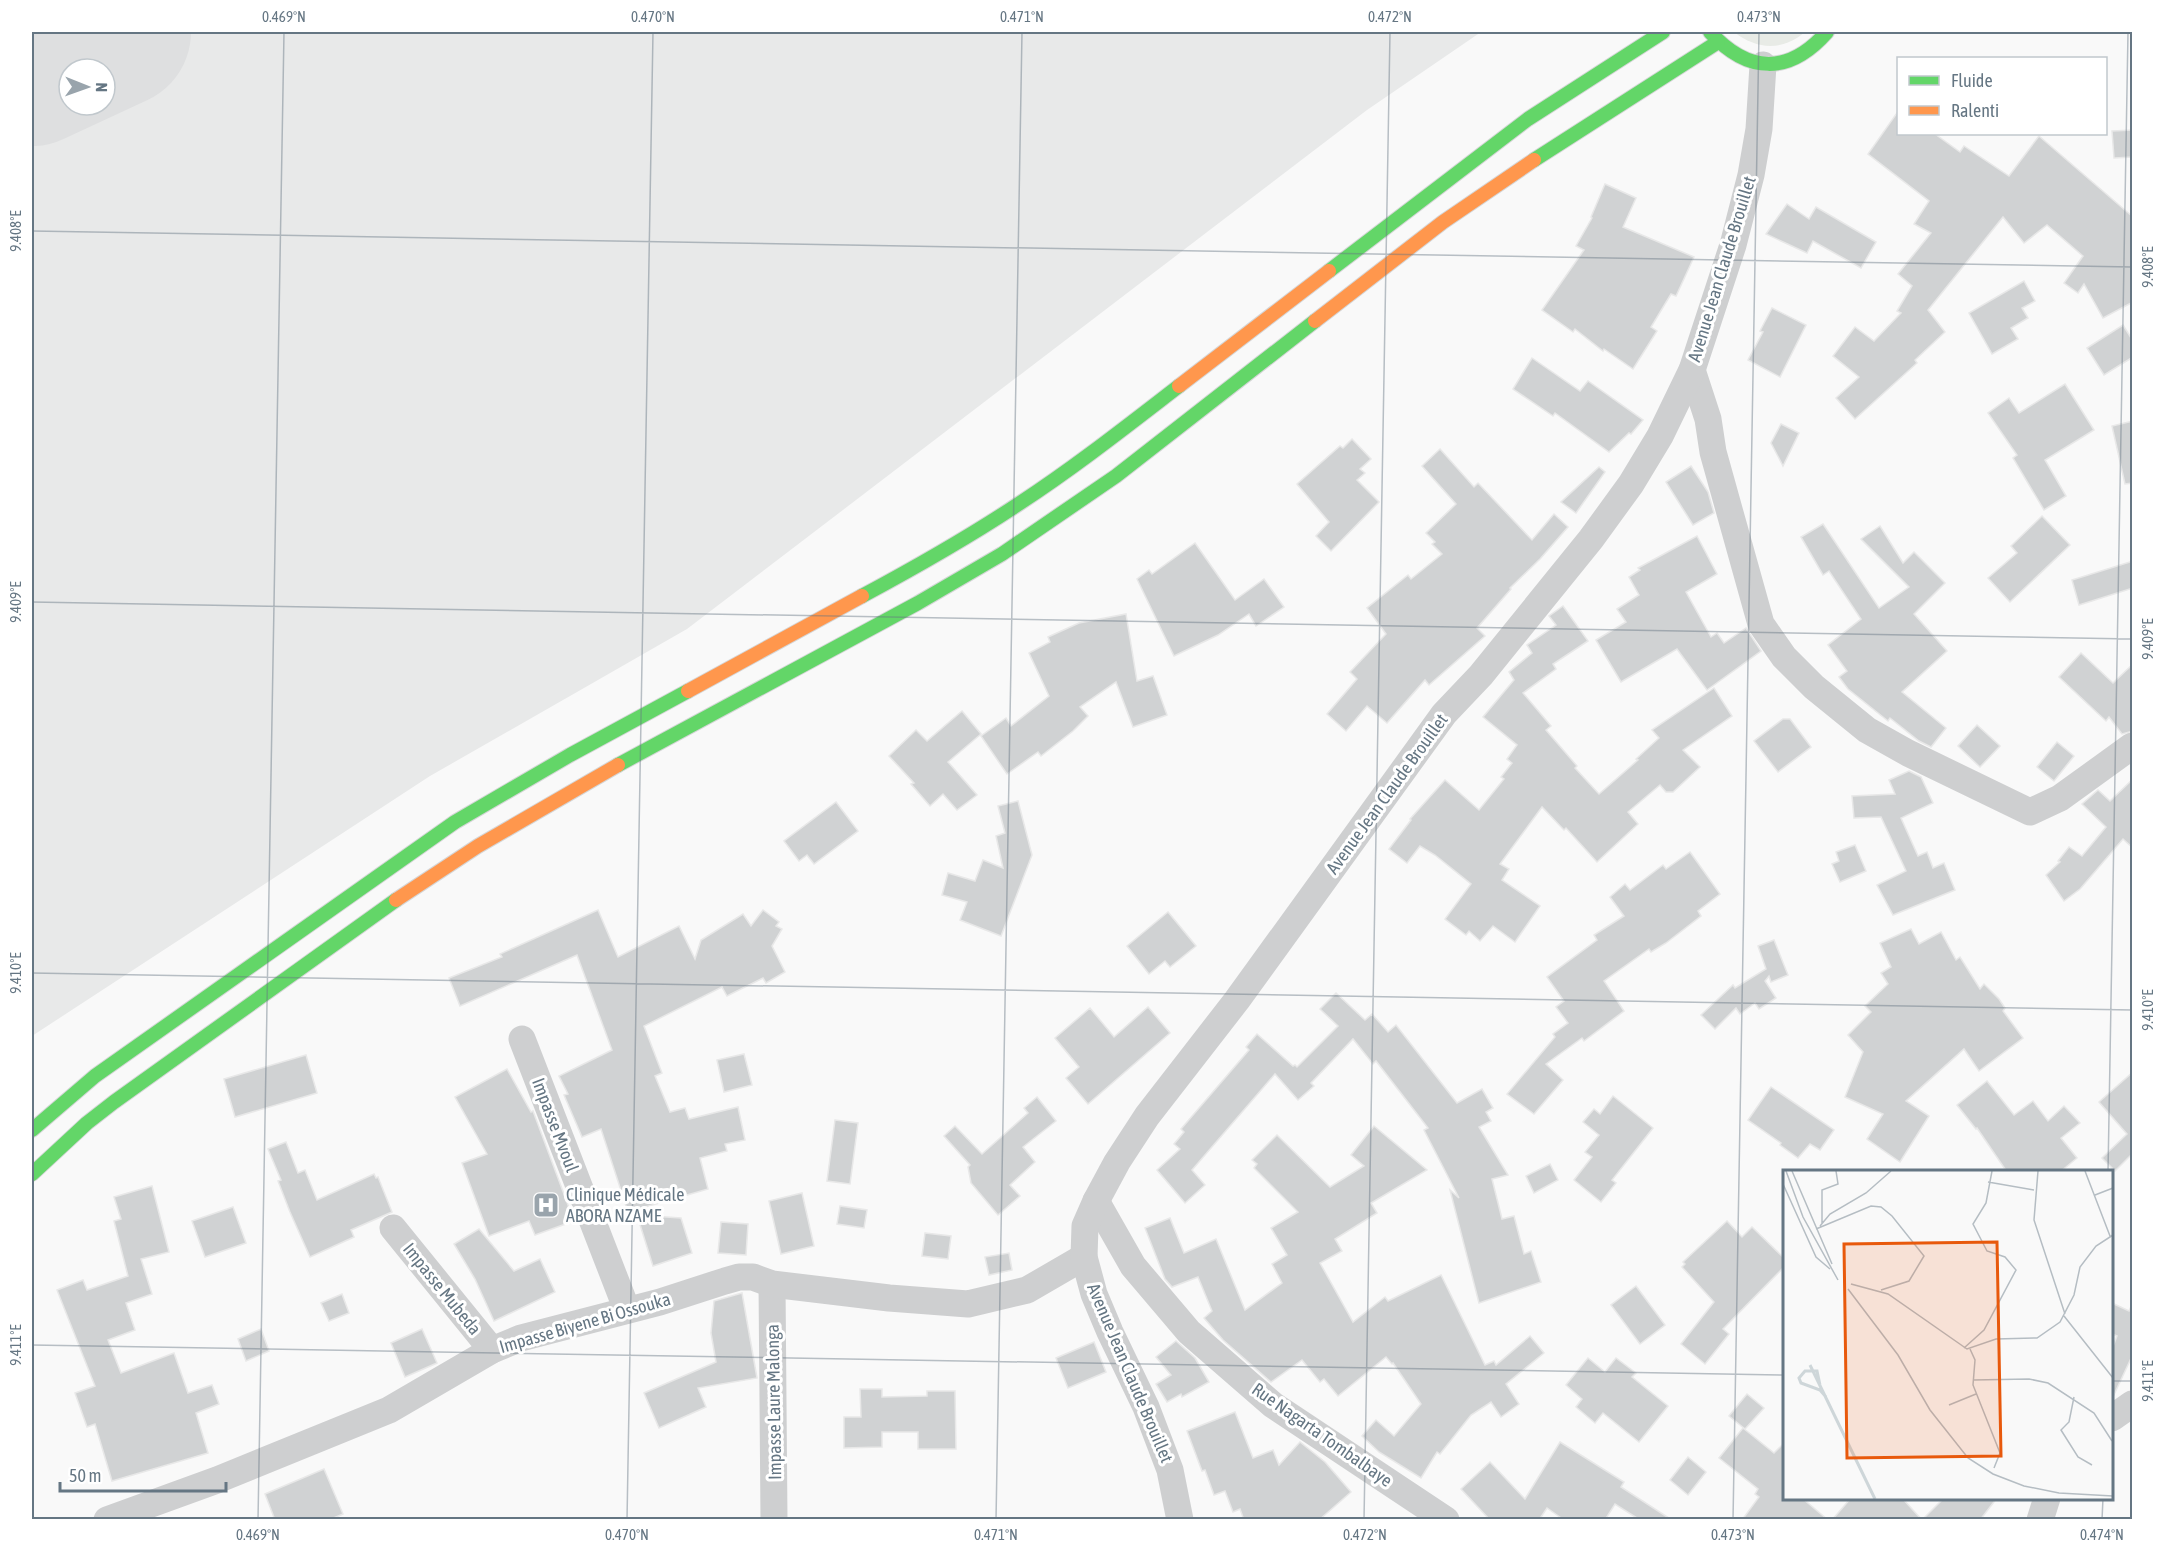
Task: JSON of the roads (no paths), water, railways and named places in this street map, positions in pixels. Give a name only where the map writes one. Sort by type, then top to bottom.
[{"type":"main road","points":[[32,1130],[95,1076],[455,822],[570,755],[914,568],[1022,502],[1092,453],[1528,119],[1663,32]]},
{"type":"main road","points":[[32,1174],[87,1123],[131,1090],[367,921],[475,847],[654,746],[892,617],[997,557],[1040,529],[1113,478],[1449,217],[1674,72],[1714,37],[1733,55],[1748,62],[1763,65],[1784,63],[1803,56],[1819,43],[1827,32]]},
{"type":"street","name":"Avenue Jean Claude Brouillet","points":[[1180,1520],[1170,1470],[1146,1407],[1094,1294],[1084,1257],[1085,1226],[1117,1162],[1147,1116],[1237,1000],[1444,714],[1481,675],[1591,538],[1631,483],[1660,436],[1692,370],[1733,245],[1751,175],[1759,129],[1763,65]]},
{"type":"street","points":[[1692,370],[1708,419],[1713,452],[1761,624],[1784,657],[1814,687],[1867,730],[1908,753],[2030,812],[2060,798],[2133,746]]},
{"type":"street","name":"Impasse Mvoul","points":[[522,1040],[627,1310]]},
{"type":"street","name":"Rue Nagarta Tombalbaye","points":[[1096,1201],[1133,1266],[1189,1332],[1273,1405],[1446,1520]]},
{"type":"street","name":"Impasse Mubeda","points":[[393,1228],[492,1350]]},
{"type":"street","name":"Impasse Biyene Bi Ossouka","points":[[107,1520],[217,1480],[389,1410],[492,1350],[521,1338],[739,1277],[753,1277],[772,1284],[889,1298],[968,1304],[1027,1290],[1084,1257]]},
{"type":"street","name":"Impasse Laure Malonga","points":[[772,1284],[774,1520]]},
{"type":"street","points":[[2113,1417],[2133,1404]]},
{"type":"street","points":[[2040,1520],[2046,1500]]},
{"type":"place","name":"Clinique Médicale ABORA NZAME","points":[[546,1205]]}]
